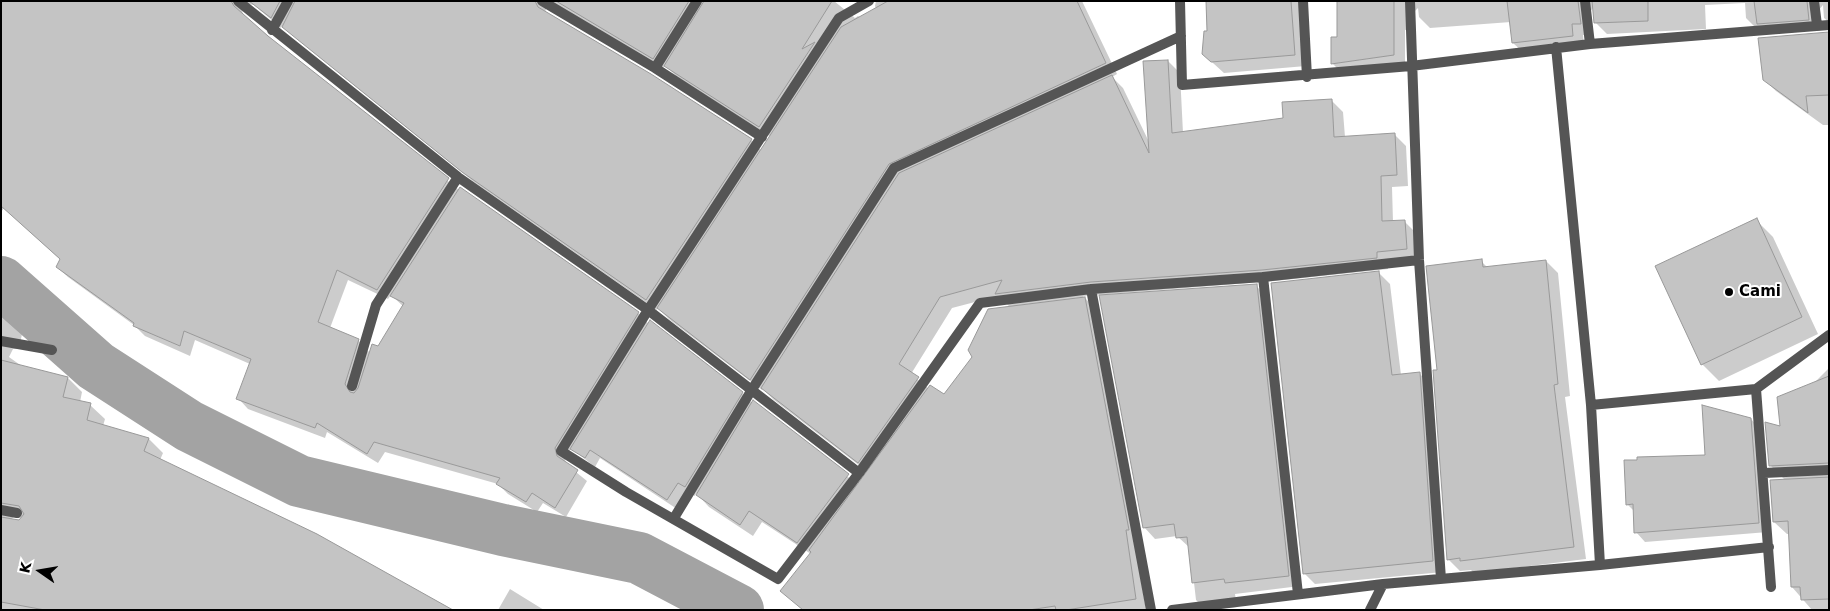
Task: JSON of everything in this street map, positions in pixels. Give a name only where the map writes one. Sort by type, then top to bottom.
[{"type":"street","points":[[238,1],[458,177],[648,310],[860,473]]},
{"type":"street","points":[[272,30],[288,1]]},
{"type":"street","points":[[542,1],[655,68],[762,137]]},
{"type":"street","points":[[655,68],[697,1]]},
{"type":"street","points":[[869,1],[839,18],[648,310],[561,451],[626,492],[778,579],[860,473],[980,303],[1091,289],[1263,277],[1419,260]]},
{"type":"street","points":[[1180,1],[1182,85],[1307,77],[1411,66],[1556,47],[1829,25]]},
{"type":"street","points":[[1303,1],[1307,77]]},
{"type":"street","points":[[1410,1],[1419,260],[1441,580]]},
{"type":"street","points":[[1585,1],[1590,44]]},
{"type":"street","points":[[1814,1],[1817,26]]},
{"type":"street","points":[[674,518],[751,391],[894,168],[1181,36]]},
{"type":"street","points":[[1556,47],[1591,404],[1600,565]]},
{"type":"street","points":[[352,386],[376,305],[458,177]]},
{"type":"street","points":[[1263,277],[1298,594]]},
{"type":"street","points":[[1091,289],[1151,610]]},
{"type":"street","points":[[1591,404],[1756,390],[1829,335]]},
{"type":"street","points":[[1,341],[52,350]]},
{"type":"street","points":[[1756,390],[1764,473],[1771,587]]},
{"type":"street","points":[[1764,473],[1829,470]]},
{"type":"street","points":[[1,510],[18,513]]},
{"type":"street","points":[[1172,610],[1383,584],[1600,565],[1769,547]]},
{"type":"street","points":[[1370,610],[1383,584]]},
{"type":"building","points":[[1,1],[231,1],[234,6],[268,36],[449,178],[377,290],[337,270],[318,322],[359,339],[345,384],[350,392],[354,393],[358,388],[372,344],[378,346],[404,303],[390,296],[460,187],[639,312],[555,448],[557,456],[578,470],[555,508],[532,493],[526,502],[496,484],[500,478],[374,442],[367,454],[317,423],[315,428],[236,399],[251,359],[184,331],[180,346],[133,326],[134,323],[56,267],[60,259],[1,206]]},
{"type":"building","points":[[249,1],[280,1],[271,18]]},
{"type":"building","points":[[295,1],[535,1],[538,7],[651,74],[752,139],[646,300],[462,172],[282,27]]},
{"type":"building","points":[[556,1],[689,1],[653,59]]},
{"type":"building","points":[[704,1],[832,1],[802,49],[815,42],[759,127],[664,66]]},
{"type":"building","points":[[888,1],[1077,1],[1106,63],[889,164],[750,380],[657,308],[841,27]]},
{"type":"building","points":[[1206,1],[1291,1],[1295,55],[1211,62],[1202,54],[1204,31],[1207,31]]},
{"type":"building","points":[[1337,1],[1394,1],[1394,55],[1331,64],[1331,37],[1337,37]]},
{"type":"building","points":[[1507,1],[1578,1],[1581,24],[1572,24],[1573,36],[1512,43]]},
{"type":"building","points":[[1592,1],[1648,1],[1648,21],[1594,23]]},
{"type":"building","points":[[1754,1],[1807,1],[1809,20],[1757,24]]},
{"type":"building","points":[[1829,32],[1829,95],[1806,96],[1808,113],[1763,80],[1758,38]]},
{"type":"building","points":[[1168,60],[1172,133],[1283,118],[1282,102],[1332,99],[1334,137],[1395,133],[1397,175],[1381,176],[1382,221],[1405,220],[1407,249],[1377,252],[1377,258],[1262,270],[1091,282],[995,294],[1002,280],[940,297],[899,364],[919,377],[858,463],[761,388],[899,173],[1112,75],[1149,153],[1143,61]]},
{"type":"building","name":"Cami","points":[[1757,218],[1802,317],[1701,365],[1655,266]]},
{"type":"building","points":[[1482,259],[1483,267],[1546,260],[1558,384],[1554,385],[1574,547],[1460,561],[1460,558],[1447,560],[1433,370],[1437,370],[1426,266]]},
{"type":"building","points":[[1379,271],[1392,375],[1420,372],[1433,561],[1303,574],[1271,283]]},
{"type":"building","points":[[1257,284],[1289,576],[1225,583],[1224,579],[1192,583],[1187,537],[1176,538],[1174,524],[1143,528],[1099,295]]},
{"type":"building","points":[[1085,297],[1129,530],[1126,530],[1136,599],[1066,610],[1056,610],[1055,606],[1029,610],[803,610],[780,591],[811,552],[809,550],[930,385],[944,394],[972,357],[968,350],[988,309]]},
{"type":"building","points":[[650,320],[743,392],[685,487],[678,483],[667,500],[590,450],[585,458],[570,449]]},
{"type":"building","points":[[1,360],[68,377],[63,397],[91,403],[87,420],[149,438],[144,451],[317,534],[453,610],[45,610],[1,602],[1,517],[19,520],[24,514],[19,506],[1,503]]},
{"type":"building","points":[[1829,376],[1829,463],[1769,466],[1765,422],[1780,426],[1777,397]]},
{"type":"building","points":[[753,400],[849,474],[797,543],[749,511],[740,525],[696,495]]},
{"type":"building","points":[[1702,405],[1751,418],[1759,523],[1634,533],[1633,504],[1626,505],[1624,460],[1637,460],[1637,457],[1705,455]]},
{"type":"building","points":[[1829,477],[1829,599],[1801,600],[1800,587],[1791,587],[1788,521],[1773,522],[1770,480]]},
{"type":"waterway","points":[[1,282],[96,366],[189,426],[299,481],[503,530],[639,558],[738,610]]},
{"type":"place","name":"Cami","points":[[1729,292]]}]
